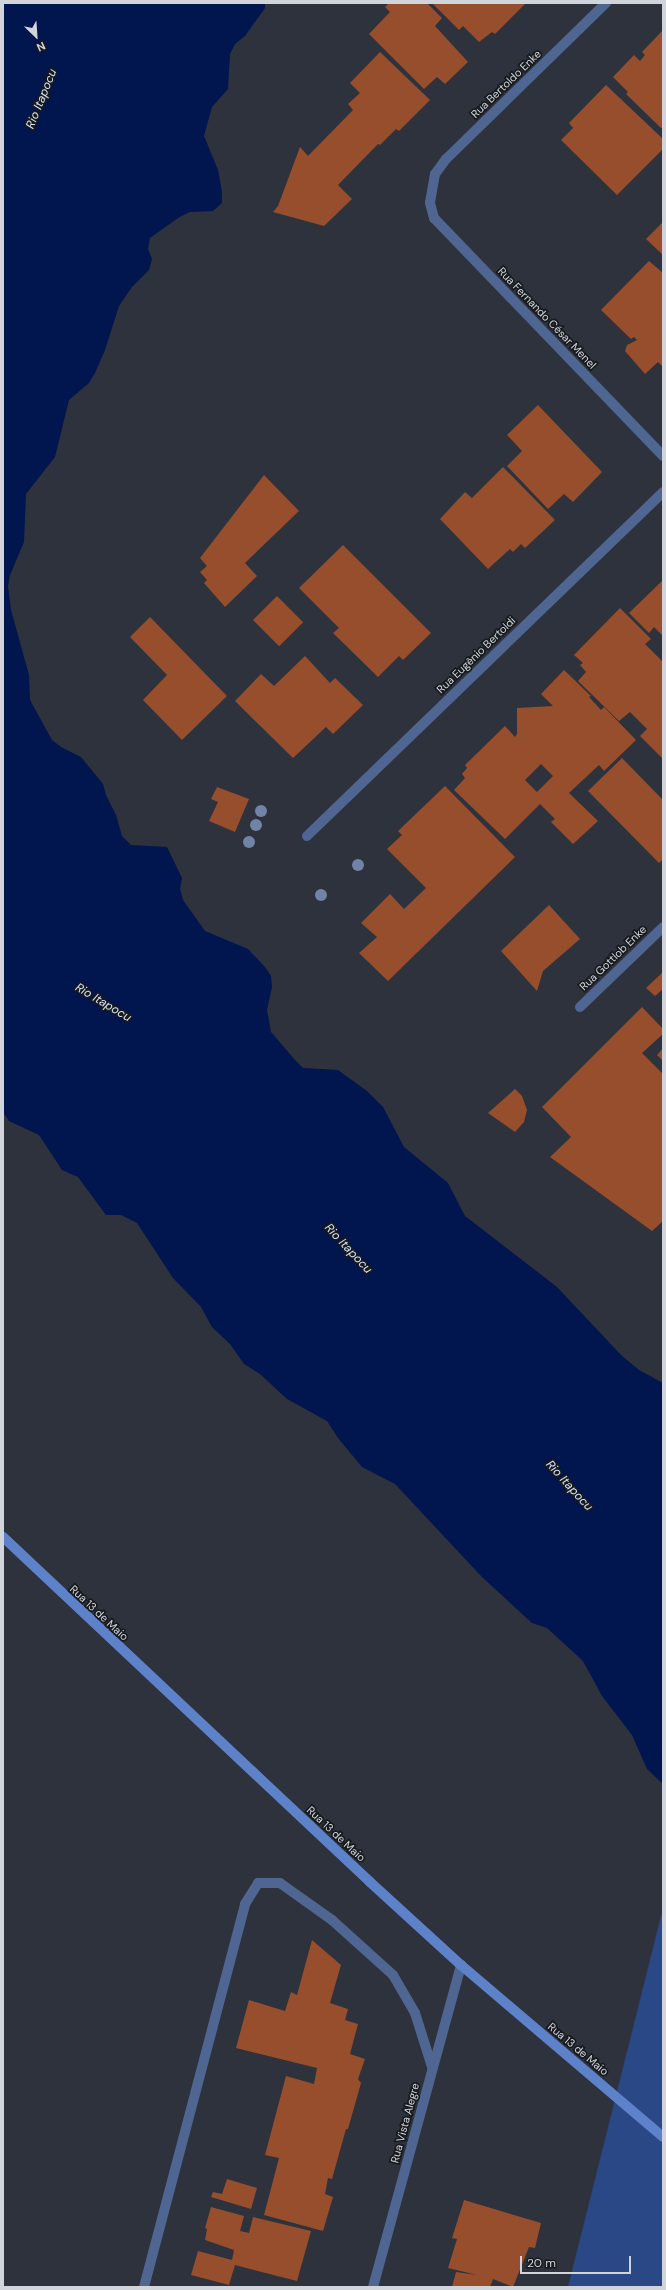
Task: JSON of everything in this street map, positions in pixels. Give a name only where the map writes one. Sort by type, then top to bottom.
[{"type":"main road","name":"Rua 13 de Maio","points":[[3,1537],[180,1705],[461,1965],[663,2137]]},
{"type":"street","name":"Rua Bertoldo Enke","points":[[430,188],[435,174],[446,160],[606,3]]},
{"type":"street","name":"Rua Fernando César Menel","points":[[430,188],[430,203],[434,218],[663,456]]},
{"type":"street","name":"Rua Eugênio Bertoldi","points":[[307,836],[663,492]]},
{"type":"street","name":"Rua Gottlob Enke","points":[[580,1007],[663,927]]},
{"type":"street","points":[[144,2287],[245,1904],[258,1883],[280,1883],[332,1920],[393,1975],[415,2013],[432,2067]]},
{"type":"street","name":"Rua Vista Alegre","points":[[373,2287],[461,1965]]},
{"type":"shaded area","points":[[663,1908],[663,2287],[568,2287]]},
{"type":"water","name":"Rio Itapocu","points":[[3,3],[265,3],[265,8],[245,36],[235,44],[230,54],[228,89],[212,107],[204,136],[218,170],[222,192],[222,203],[213,211],[190,212],[178,218],[150,238],[148,249],[152,259],[149,270],[132,287],[119,306],[105,350],[95,373],[89,383],[69,400],[55,457],[26,494],[24,542],[10,575],[8,586],[11,610],[29,675],[30,700],[52,740],[61,747],[81,757],[103,784],[106,795],[116,815],[122,836],[131,845],[167,847],[182,878],[180,889],[183,900],[205,931],[248,949],[265,967],[271,976],[272,987],[267,1010],[271,1032],[295,1060],[303,1068],[338,1070],[367,1091],[383,1107],[404,1147],[448,1183],[465,1216],[557,1287],[621,1355],[639,1370],[663,1383],[663,1784],[647,1769],[632,1735],[602,1696],[583,1661],[547,1628],[532,1623],[482,1577],[395,1484],[362,1467],[338,1438],[327,1421],[287,1399],[260,1374],[244,1364],[230,1344],[212,1327],[201,1307],[173,1278],[137,1223],[121,1215],[106,1215],[78,1177],[62,1170],[39,1135],[9,1121],[3,1112]]},
{"type":"building","points":[[389,3],[427,3],[442,18],[435,26],[468,62],[445,84],[437,77],[424,89],[369,34],[390,12],[385,7]]},
{"type":"building","points":[[432,3],[526,3],[495,34],[492,32],[479,42],[463,26],[459,30]]},
{"type":"building","points":[[663,30],[663,127],[661,128],[626,94],[628,92],[613,77],[634,55],[640,61],[645,55],[642,52]]},
{"type":"building","points":[[380,52],[430,100],[399,131],[396,129],[380,145],[378,144],[338,185],[352,199],[324,226],[273,212],[278,206],[300,147],[308,156],[353,110],[348,104],[360,93],[350,83]]},
{"type":"building","points":[[606,85],[663,139],[663,149],[617,195],[561,140],[573,128],[569,123]]},
{"type":"building","points":[[663,222],[663,255],[646,239]]},
{"type":"building","points":[[649,261],[663,273],[663,367],[658,362],[645,374],[625,351],[627,345],[637,340],[634,337],[631,339],[601,310]]},
{"type":"building","points":[[538,405],[602,472],[573,502],[564,494],[548,509],[507,466],[522,451],[507,435]]},
{"type":"building","points":[[503,467],[555,520],[525,548],[521,544],[513,552],[510,549],[488,569],[440,519],[465,492],[472,498]]},
{"type":"building","points":[[264,475],[299,511],[245,563],[257,576],[225,607],[204,583],[207,580],[200,572],[207,566],[200,558]]},
{"type":"building","points":[[343,545],[431,633],[403,660],[399,656],[378,677],[333,633],[339,628],[299,588]]},
{"type":"building","points":[[663,580],[663,636],[654,627],[649,633],[629,613]]},
{"type":"building","points":[[277,596],[303,622],[279,646],[253,620]]},
{"type":"building","points":[[620,608],[651,639],[645,644],[663,662],[663,759],[640,736],[647,729],[630,712],[619,721],[578,681],[586,672],[580,665],[583,663],[574,655]]},
{"type":"building","points":[[150,617],[227,696],[182,740],[143,700],[167,675],[130,637]]},
{"type":"building","points":[[305,656],[330,683],[335,678],[363,705],[333,734],[326,727],[293,758],[235,701],[261,674],[274,686]]},
{"type":"building","points":[[564,670],[591,696],[589,697],[601,710],[604,707],[636,740],[604,771],[599,765],[569,793],[598,821],[573,844],[551,822],[555,819],[540,804],[505,839],[454,790],[465,778],[462,774],[467,768],[465,765],[505,726],[515,737],[517,734],[517,708],[553,706],[541,694]],"holes":[[[541,764],[553,776],[537,792],[525,780]]]},
{"type":"building","points":[[622,758],[663,800],[663,859],[659,863],[588,791]]},
{"type":"building","points":[[445,786],[515,857],[388,981],[359,953],[377,937],[361,923],[390,894],[404,909],[426,888],[387,849],[402,835],[398,831]]},
{"type":"building","points":[[217,787],[249,799],[235,832],[209,821],[218,802],[211,799]]},
{"type":"building","points":[[549,905],[580,939],[543,971],[537,991],[501,951]]},
{"type":"building","points":[[663,972],[663,989],[655,996],[646,988]]},
{"type":"building","points":[[642,1007],[663,1029],[663,1034],[642,1053],[663,1074],[663,1221],[652,1231],[550,1157],[571,1137],[542,1107]]},
{"type":"building","points":[[663,1048],[663,1061],[657,1055]]},
{"type":"building","points":[[515,1089],[522,1096],[527,1110],[524,1122],[515,1132],[488,1113]]},
{"type":"building","points":[[312,1940],[341,1965],[330,2003],[348,2009],[345,2020],[358,2024],[350,2054],[365,2059],[358,2079],[361,2083],[348,2129],[346,2129],[332,2179],[328,2178],[325,2194],[333,2197],[323,2231],[264,2215],[279,2158],[265,2155],[286,2076],[314,2084],[317,2068],[236,2048],[249,2000],[285,2011],[291,1992],[297,1995]]},
{"type":"building","points":[[227,2179],[257,2188],[251,2209],[211,2197],[213,2192],[222,2194]]},
{"type":"building","points":[[464,2200],[541,2223],[535,2248],[529,2247],[513,2287],[493,2279],[490,2287],[452,2287],[456,2272],[477,2275],[448,2268],[457,2239],[452,2238]]},
{"type":"building","points":[[211,2207],[244,2216],[240,2231],[249,2233],[253,2217],[311,2231],[297,2281],[235,2265],[229,2285],[191,2275],[198,2251],[232,2260],[234,2250],[205,2240],[207,2229],[205,2228]]}]
